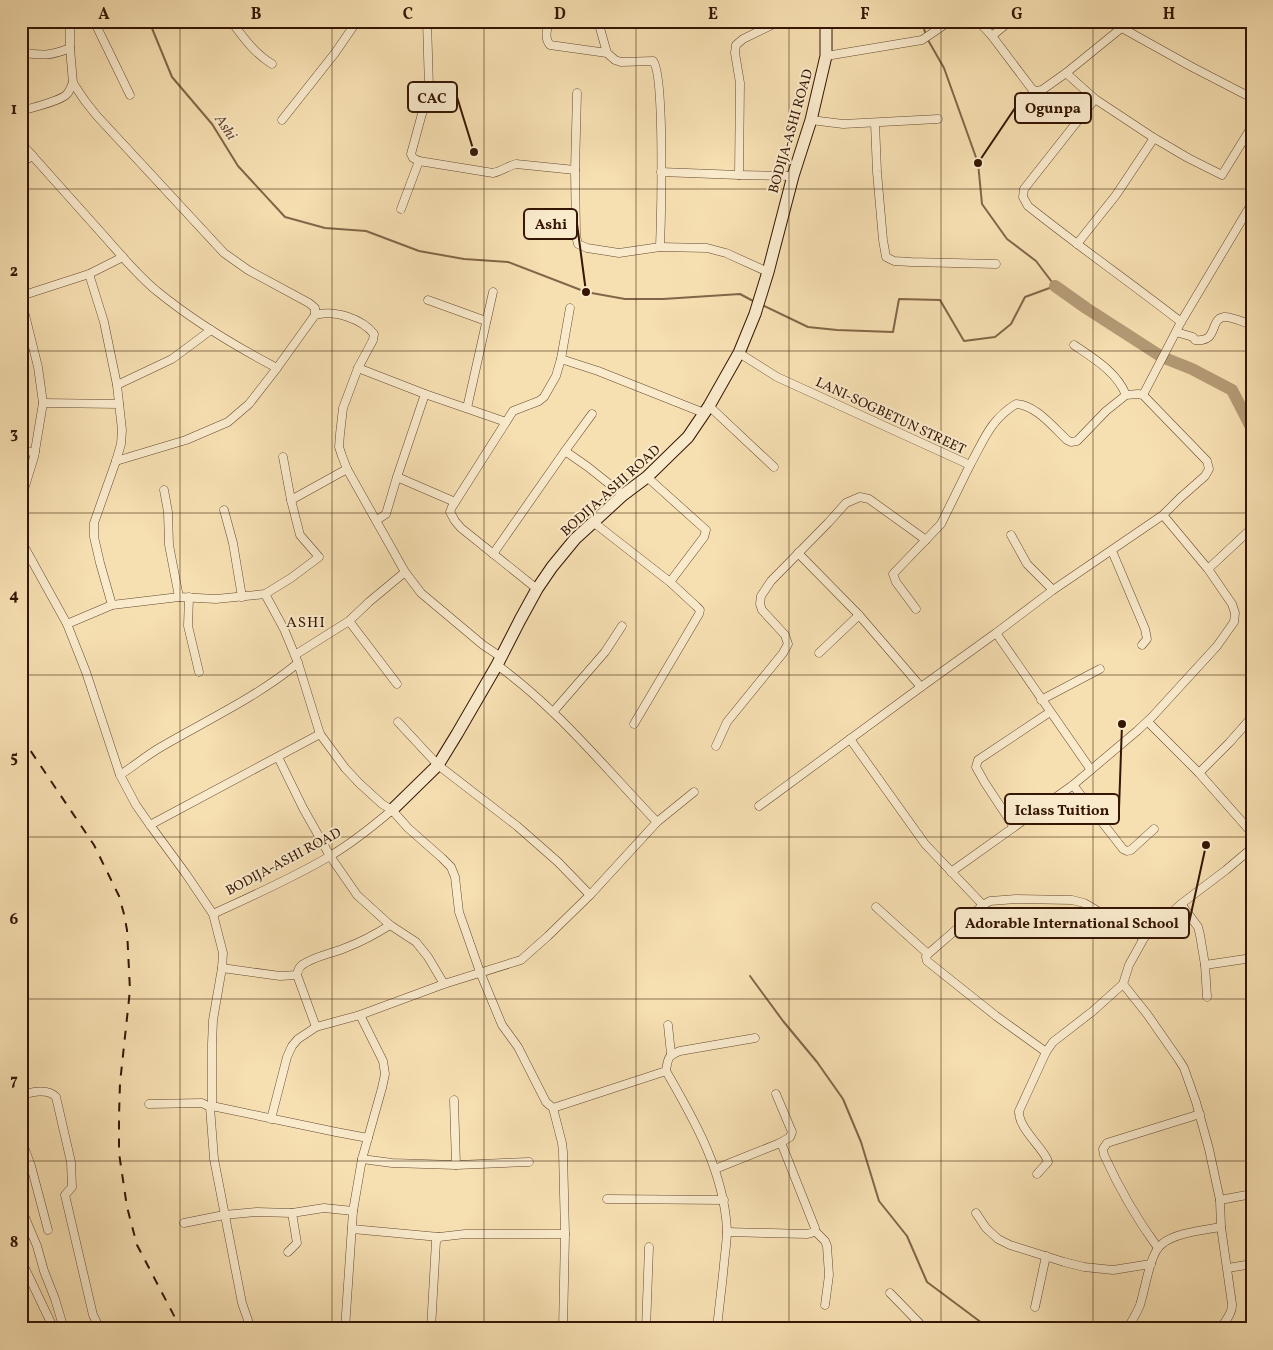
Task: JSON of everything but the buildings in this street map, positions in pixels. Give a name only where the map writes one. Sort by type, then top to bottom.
[{"type":"street","points":[[70,21],[73,83],[84,101],[222,251],[248,270],[315,308],[315,315],[277,368],[249,404],[228,422],[186,440],[116,461]]},
{"type":"street","points":[[94,21],[130,95]]},
{"type":"street","points":[[231,21],[252,49],[272,64]]},
{"type":"street","points":[[282,120],[335,53],[357,21]]},
{"type":"street","points":[[427,21],[429,88],[411,154],[413,158],[419,161],[493,173],[500,172],[516,164],[575,170]]},
{"type":"street","points":[[549,21],[546,36],[547,42],[550,45],[607,53]]},
{"type":"street","points":[[598,21],[607,53],[615,60],[621,62],[653,61],[656,64],[661,104],[662,207],[660,247]]},
{"type":"street","points":[[739,175],[740,83],[735,53],[736,45],[743,39],[780,21]]},
{"type":"street","name":"BODIJA-ASHI ROAD","points":[[213,914],[289,878],[330,856],[363,834],[392,810],[438,765],[552,567],[575,539],[623,495],[648,476],[688,437],[707,409],[739,353],[768,272],[793,176],[811,120],[826,56],[826,21]]},
{"type":"street","points":[[826,56],[926,38],[950,21]]},
{"type":"street","points":[[978,21],[992,36],[1032,89],[1036,91],[1042,90],[1066,73],[1130,21]]},
{"type":"street","points":[[992,36],[1010,21]]},
{"type":"street","points":[[1116,21],[1122,28],[1252,98]]},
{"type":"street","points":[[21,52],[48,55],[70,48]]},
{"type":"street","points":[[1066,73],[1095,99],[1154,138],[1222,175],[1252,126]]},
{"type":"street","points":[[21,111],[51,102],[66,95],[73,83]]},
{"type":"street","points":[[577,93],[575,170],[576,236],[578,244],[587,248],[619,253],[660,247],[707,248],[726,253],[768,272]]},
{"type":"street","points":[[1095,99],[1024,189],[1022,197],[1028,206],[1181,322]]},
{"type":"street","points":[[811,120],[843,124],[938,119]]},
{"type":"street","points":[[875,123],[882,240],[886,257],[894,261],[996,264]]},
{"type":"street","points":[[1077,244],[1116,194],[1154,138]]},
{"type":"street","points":[[21,143],[123,257],[158,292],[211,330],[244,351],[277,368]]},
{"type":"street","points":[[21,162],[33,156]]},
{"type":"street","points":[[401,209],[419,161]]},
{"type":"street","points":[[661,172],[793,176]]},
{"type":"street","points":[[1143,395],[1181,322],[1252,203]]},
{"type":"street","points":[[21,498],[35,452],[43,403],[38,367],[21,298],[89,274],[123,257]]},
{"type":"street","points":[[89,274],[104,322],[117,385],[122,430],[121,444],[116,461],[94,523],[94,536],[112,604]]},
{"type":"street","points":[[466,408],[493,292]]},
{"type":"street","points":[[428,300],[486,321]]},
{"type":"street","points":[[538,589],[461,528],[454,521],[450,512],[513,411],[544,397],[556,376],[570,308]]},
{"type":"street","points":[[315,315],[324,313],[341,315],[367,326],[374,334],[373,340],[358,368],[343,408],[339,447],[347,468],[405,572],[426,598],[483,645],[509,674],[553,712],[605,764],[657,822]]},
{"type":"street","points":[[1176,332],[1194,336],[1195,340],[1202,341],[1209,337],[1218,320],[1222,317],[1229,317],[1252,325]]},
{"type":"street","points":[[117,385],[172,359],[211,330]]},
{"type":"street","points":[[759,806],[1053,590],[1163,515],[1205,476],[1209,469],[1207,461],[1143,395],[1126,395],[1121,384],[1111,373],[1074,345]]},
{"type":"street","name":"LANI-SOGBETUN STREET","points":[[739,353],[777,377],[970,465],[992,425],[1007,409],[1016,404],[1028,406],[1071,442],[1076,441],[1088,431],[1106,411],[1126,395]]},
{"type":"street","points":[[560,360],[707,409],[774,467]]},
{"type":"street","points":[[358,368],[506,422]]},
{"type":"street","points":[[376,520],[386,514],[425,394]]},
{"type":"street","points":[[43,403],[119,404]]},
{"type":"street","points":[[493,554],[592,414]]},
{"type":"street","points":[[21,451],[35,452]]},
{"type":"street","points":[[565,451],[623,495]]},
{"type":"street","points":[[67,624],[112,604],[178,598],[216,599],[265,594],[292,578],[318,557],[300,535],[283,457]]},
{"type":"street","points":[[916,609],[896,582],[893,574],[941,524],[970,465]]},
{"type":"street","points":[[291,500],[347,468]]},
{"type":"street","points":[[648,476],[706,530],[704,537],[670,582]]},
{"type":"street","points":[[397,478],[455,502]]},
{"type":"street","points":[[164,490],[168,512],[169,545],[178,598]]},
{"type":"street","points":[[716,746],[727,722],[783,653],[788,644],[785,635],[762,610],[760,604],[762,596],[771,581],[846,503],[860,497],[869,499],[926,540]]},
{"type":"street","points":[[224,510],[233,543],[242,597]]},
{"type":"street","points":[[951,872],[1073,785],[1148,722],[1217,646],[1234,622],[1235,613],[1232,604],[1208,569],[1163,515]]},
{"type":"street","points":[[593,522],[670,582],[700,610],[634,724]]},
{"type":"street","points":[[1208,569],[1252,528]]},
{"type":"street","points":[[1011,535],[1027,564],[1053,590]]},
{"type":"street","points":[[21,540],[67,624],[89,681],[120,775],[136,806],[213,914],[223,953],[212,1044],[211,1107],[214,1159],[242,1303],[251,1329]]},
{"type":"street","points":[[1112,550],[1145,629],[1147,639],[1142,646]]},
{"type":"street","points":[[798,553],[859,615],[921,687]]},
{"type":"street","points":[[21,560],[32,561]]},
{"type":"street","points":[[120,775],[160,748],[281,677],[296,659],[349,621],[405,572]]},
{"type":"street","points":[[265,594],[284,629],[296,659],[320,734],[345,768],[359,783],[382,804],[392,810],[408,828],[450,867],[454,877],[459,912],[480,972],[502,1025],[518,1047],[546,1102],[553,1108],[563,1152],[565,1234],[564,1327],[582,1329]]},
{"type":"street","points":[[189,598],[188,626],[199,672]]},
{"type":"street","points":[[819,653],[859,615]]},
{"type":"street","points":[[349,621],[397,684]]},
{"type":"street","points":[[553,712],[605,652],[622,626]]},
{"type":"street","points":[[996,633],[1091,770]]},
{"type":"street","points":[[1041,700],[1100,669]]},
{"type":"street","points":[[1014,828],[976,766],[978,760],[1050,712]]},
{"type":"street","points":[[1199,774],[1252,717]]},
{"type":"street","points":[[398,722],[438,765],[517,826],[558,862],[590,895]]},
{"type":"street","points":[[1148,722],[1199,774],[1252,833]]},
{"type":"street","points":[[150,825],[320,734]]},
{"type":"street","points":[[850,739],[925,844],[983,905]]},
{"type":"street","points":[[278,757],[303,808],[330,856],[358,895],[390,925],[416,942],[428,957],[444,984]]},
{"type":"street","points":[[1073,785],[1123,849],[1131,850],[1154,829]]},
{"type":"street","points":[[271,1119],[287,1058],[292,1046],[298,1039],[316,1027],[520,960],[590,895],[657,822],[694,792]]},
{"type":"street","points":[[1037,1174],[1048,1162],[1024,1126],[1019,1111],[1046,1052],[1060,1035],[1093,1011],[1122,984],[1129,965],[1144,938],[1182,904],[1252,848]]},
{"type":"street","points":[[1046,1052],[996,1016],[927,961],[926,957],[928,954],[983,905],[990,901],[1016,899],[1072,900],[1084,903],[1144,938]]},
{"type":"street","points":[[1182,904],[1198,927],[1205,965],[1207,997]]},
{"type":"street","points":[[876,907],[928,954]]},
{"type":"street","points":[[316,1027],[297,975],[299,968],[321,956],[367,939],[390,925]]},
{"type":"street","points":[[1205,965],[1252,958]]},
{"type":"street","points":[[222,968],[280,976],[297,975]]},
{"type":"street","points":[[1122,984],[1147,1014],[1184,1068],[1200,1114],[1220,1200],[1221,1227],[1232,1309],[1220,1329]]},
{"type":"street","points":[[345,1329],[353,1211],[362,1159],[385,1074],[383,1061],[360,1014]]},
{"type":"street","points":[[668,1025],[672,1054]]},
{"type":"street","points":[[717,1329],[727,1232],[724,1200],[715,1169],[690,1112],[666,1071],[668,1058],[672,1054],[755,1038]]},
{"type":"street","points":[[553,1108],[666,1071]]},
{"type":"street","points":[[21,1096],[47,1091],[56,1096],[70,1162],[72,1187],[65,1195],[93,1315],[100,1329]]},
{"type":"street","points":[[715,1169],[780,1143],[790,1137],[792,1132],[776,1094]]},
{"type":"street","points":[[454,1100],[456,1166]]},
{"type":"street","points":[[149,1104],[197,1102],[211,1107],[368,1138]]},
{"type":"street","points":[[1158,1248],[1125,1199],[1104,1155],[1103,1149],[1107,1144],[1200,1114]]},
{"type":"street","points":[[21,1139],[48,1230]]},
{"type":"street","points":[[780,1143],[815,1224],[815,1231],[825,1241],[827,1246],[829,1275],[825,1305]]},
{"type":"street","points":[[362,1159],[456,1166],[529,1162]]},
{"type":"street","points":[[1220,1200],[1252,1194]]},
{"type":"street","points":[[607,1199],[724,1200]]},
{"type":"street","points":[[21,1208],[37,1246],[63,1325],[49,1327],[21,1260]]},
{"type":"street","points":[[184,1223],[224,1215],[257,1212],[292,1213],[324,1208],[353,1211]]},
{"type":"street","points":[[288,1252],[297,1243],[292,1213]]},
{"type":"street","points":[[976,1213],[986,1228],[998,1240],[1046,1256],[1096,1269],[1113,1270],[1151,1264]]},
{"type":"street","points":[[1127,1329],[1140,1305],[1151,1264],[1162,1243],[1182,1235],[1221,1227]]},
{"type":"street","points":[[352,1229],[439,1237],[465,1234],[565,1234]]},
{"type":"street","points":[[727,1232],[807,1234],[815,1231]]},
{"type":"street","points":[[431,1329],[436,1241],[439,1237]]},
{"type":"street","points":[[646,1329],[648,1247]]},
{"type":"street","points":[[1035,1307],[1046,1256]]},
{"type":"street","points":[[1228,1268],[1252,1264]]},
{"type":"street","points":[[890,1293],[925,1329]]},
{"type":"waterway","name":"Ashi","points":[[149,21],[172,77],[212,124],[238,166],[285,217],[325,228],[366,231],[419,251],[464,259],[508,262],[586,292],[625,299],[663,299],[740,294],[755,302]]},
{"type":"waterway","points":[[922,21],[926,36]]},
{"type":"waterway","name":"Ashi","points":[[762,305],[808,327],[893,332],[899,299],[940,300],[964,341],[995,337],[1011,324],[1025,297],[1055,286],[1036,261],[1007,239],[982,204],[978,163],[944,68],[928,40]]},
{"type":"waterway","points":[[1055,286],[1162,357],[1192,369],[1232,390],[1252,429]]},
{"type":"waterway","points":[[750,976],[783,1021],[817,1062],[843,1099],[861,1142],[879,1201],[907,1236],[927,1282],[990,1329]]},
{"type":"railway","points":[[21,736],[94,845],[119,896],[124,914],[127,930],[130,990],[120,1083],[119,1153],[127,1207],[137,1245],[181,1329]]},
{"type":"place","name":"CAC","points":[[474,152]]},
{"type":"place","name":"Ogunpa","points":[[978,163]]},
{"type":"place","name":"Ashi","points":[[586,292]]},
{"type":"place","name":"Iclass Tuition","points":[[1122,724]]},
{"type":"place","name":"Adorable International School","points":[[1206,845]]},
{"type":"district","name":"ASHI","points":[[306,622]]}]
